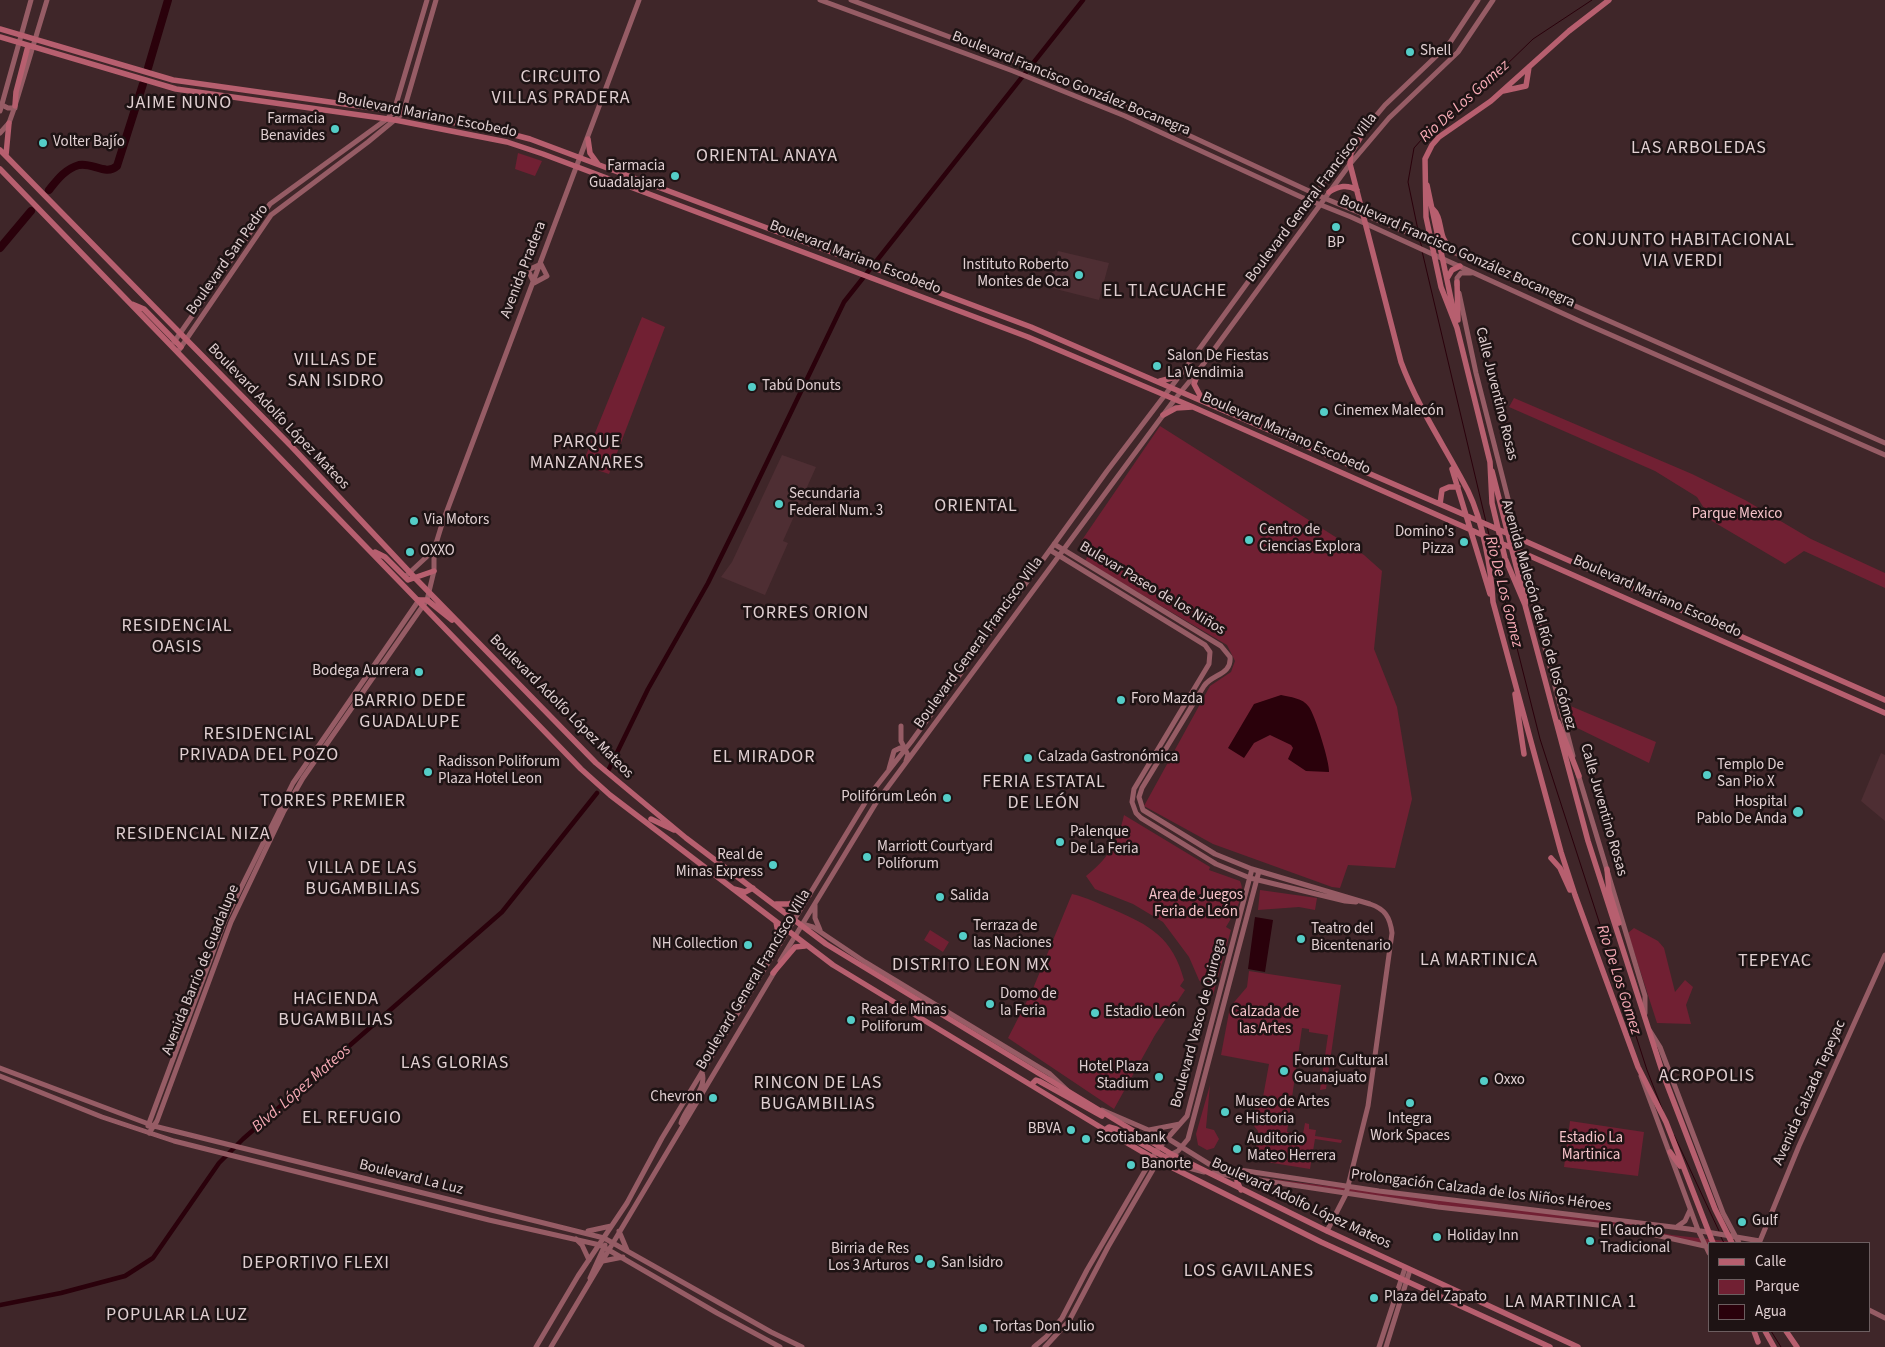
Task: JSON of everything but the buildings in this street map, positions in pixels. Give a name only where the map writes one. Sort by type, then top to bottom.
[{"type":"main road","name":"Avenida Malecón del Río de los Gómez","points":[[1609,0],[1569,30],[1501,92],[1435,141],[1426,159],[1426,216],[1443,296],[1457,328],[1490,462],[1492,503],[1505,558],[1525,604],[1588,840],[1680,1122],[1715,1209],[1732,1242]]},
{"type":"main road","name":"Boulevard Mariano Escobedo","points":[[0,29],[173,80],[394,111],[503,132],[580,157],[602,167],[1031,327],[1171,386],[1885,700]]},
{"type":"main road","name":"Boulevard Mariano Escobedo","points":[[0,37],[176,89],[395,120],[507,142],[577,166],[1028,337],[1193,406],[1529,557],[1554,566],[1885,713]]},
{"type":"main road","points":[[15,107],[16,92],[31,46]]},
{"type":"main road","points":[[1501,92],[1526,86],[1531,63]]},
{"type":"main road","points":[[6,155],[9,123]]},
{"type":"main road","points":[[1350,164],[1351,154],[1366,128]]},
{"type":"main road","points":[[588,139],[592,158],[602,167]]},
{"type":"main road","name":"Boulevard Adolfo López Mateos","points":[[0,150],[292,447],[429,593],[604,771],[678,831],[826,944],[1115,1120],[1157,1155],[1172,1155],[1202,1172],[1578,1347]]},
{"type":"main road","name":"Avenida Malecón del Río de los Gómez","points":[[1350,164],[1401,362],[1412,390],[1468,491],[1482,536],[1491,574],[1493,602],[1561,852],[1575,895],[1638,1067],[1666,1122],[1713,1242]]},
{"type":"main road","name":"Boulevard Adolfo López Mateos","points":[[0,169],[179,350],[370,550],[403,580],[419,600],[425,603],[581,769],[610,796],[732,888],[794,938],[901,1008],[1105,1130],[1404,1281],[1550,1347]]},
{"type":"main road","points":[[1425,172],[1440,258],[1448,278],[1457,328]]},
{"type":"main road","points":[[1329,192],[1346,186],[1357,190]]},
{"type":"main road","points":[[1431,207],[1438,214],[1442,237],[1450,247]]},
{"type":"main road","points":[[1448,278],[1452,270],[1460,266]]},
{"type":"main road","points":[[1457,282],[1457,328]]},
{"type":"main road","points":[[1199,370],[1195,388],[1205,402]]},
{"type":"main road","points":[[1156,381],[1180,376]]},
{"type":"main road","points":[[1163,415],[1176,408],[1193,406]]},
{"type":"main road","points":[[1441,444],[1469,517],[1474,541],[1493,602]]},
{"type":"main road","points":[[1490,462],[1508,534],[1508,547],[1525,604]]},
{"type":"main road","points":[[1336,470],[1345,464]]},
{"type":"main road","points":[[1440,504],[1442,490],[1449,487],[1458,487]]},
{"type":"main road","points":[[1447,508],[1457,505],[1461,495]]},
{"type":"main road","points":[[1458,525],[1474,541]]},
{"type":"main road","points":[[1534,545],[1534,553],[1539,560]]},
{"type":"main road","points":[[1554,566],[1559,556]]},
{"type":"main road","points":[[1525,604],[1527,594],[1522,567],[1529,557]]},
{"type":"main road","points":[[403,580],[416,579],[434,571]]},
{"type":"main road","points":[[425,603],[457,621]]},
{"type":"main road","points":[[1514,677],[1524,754]]},
{"type":"main road","points":[[1551,706],[1578,776]]},
{"type":"main road","points":[[651,819],[678,831]]},
{"type":"main road","points":[[1551,858],[1560,868],[1569,888],[1575,895]]},
{"type":"main road","points":[[1607,869],[1609,891],[1620,927],[1620,940]]},
{"type":"main road","points":[[732,888],[745,892],[753,888]]},
{"type":"main road","points":[[775,904],[789,904],[809,895]]},
{"type":"main road","points":[[776,922],[780,943]]},
{"type":"main road","points":[[773,973],[795,947],[804,946],[816,952]]},
{"type":"main road","points":[[1031,1085],[1036,1080],[1040,1081],[1089,1110],[1115,1120]]},
{"type":"main road","points":[[1670,1152],[1679,1164],[1702,1224],[1709,1235]]},
{"type":"main road","points":[[1157,1155],[1177,1164]]},
{"type":"main road","points":[[1243,1178],[1237,1181],[1243,1191]]},
{"type":"main road","points":[[1753,1332],[1759,1345]]},
{"type":"main road","points":[[1765,1332],[1774,1347]]},
{"type":"main road","points":[[1787,1332],[1796,1347]]},
{"type":"street","points":[[15,107],[1,108],[31,0]]},
{"type":"street","points":[[0,133],[9,123],[15,107],[31,46],[36,40],[47,0]]},
{"type":"street","name":"Boulevard San Pedro","points":[[173,344],[266,208],[323,164],[387,119],[394,111],[427,0]]},
{"type":"street","points":[[403,113],[436,0]]},
{"type":"street","name":"Avenida Pradera","points":[[429,593],[434,571],[434,550],[492,390],[534,283],[639,0]]},
{"type":"street","name":"Boulevard Francisco González Bocanegra","points":[[820,0],[1020,74],[1126,116],[1301,197],[1883,455]]},
{"type":"street","name":"Boulevard Francisco González Bocanegra","points":[[850,0],[1035,69],[1121,104],[1324,198],[1438,245],[1885,444]]},
{"type":"street","name":"Boulevard General Francisco Villa","points":[[551,1347],[602,1261],[605,1238],[662,1138],[871,792],[888,772],[894,751],[900,748],[904,750],[1054,544],[1303,209],[1385,105],[1449,44],[1478,0]]},
{"type":"street","name":"Boulevard General Francisco Villa","points":[[536,1347],[589,1260],[604,1246],[613,1242],[876,803],[1174,399],[1199,370],[1319,204],[1389,118],[1458,52],[1493,0]]},
{"type":"street","points":[[5,91],[16,92]]},
{"type":"street","name":"Boulevard San Pedro","points":[[179,350],[271,215],[403,113]]},
{"type":"street","points":[[1301,197],[1303,209]]},
{"type":"street","points":[[266,208],[271,215]]},
{"type":"street","points":[[541,264],[547,276],[534,283],[528,270],[541,264]]},
{"type":"street","points":[[1457,282],[1461,272],[1477,274]]},
{"type":"street","name":"Calle Juventino Rosas","points":[[1457,282],[1476,373],[1518,538]]},
{"type":"street","points":[[1883,455],[1882,448],[1885,444]]},
{"type":"street","name":"Bulevar Paseo de los Niños","points":[[1054,544],[1226,649],[1231,661],[1226,671],[1207,682],[1192,705],[1142,788],[1139,797],[1141,806],[1153,817],[1215,854],[1252,869],[1377,906],[1391,922],[1392,933],[1369,1100],[1346,1194],[1327,1231]]},
{"type":"street","name":"Avenida Pradera","points":[[403,580],[434,550]]},
{"type":"street","name":"Bulevar Paseo de los Niños","points":[[1050,550],[1206,645],[1210,657],[1209,664],[1138,781],[1132,795],[1134,808],[1141,818],[1216,864],[1250,878],[1345,901],[1359,901]]},
{"type":"street","name":"Calle Juventino Rosas","points":[[1529,557],[1526,574],[1578,776],[1645,996],[1645,1014]]},
{"type":"street","name":"Avenida Barrio de Guadalupe","points":[[282,810],[425,603],[429,593]]},
{"type":"street","points":[[1135,602],[1139,595]]},
{"type":"street","name":"Avenida Barrio de Guadalupe","points":[[147,1132],[231,922],[293,783],[419,600]]},
{"type":"street","points":[[900,726],[900,736],[908,757],[900,772]]},
{"type":"street","points":[[871,792],[876,803]]},
{"type":"street","name":"Boulevard Vasco de Quiroga","points":[[1045,1347],[1084,1295],[1093,1273],[1123,1215],[1157,1155],[1167,1138],[1187,1116],[1252,869]]},
{"type":"street","name":"Boulevard Vasco de Quiroga","points":[[1165,1158],[1182,1147],[1188,1139],[1259,871]]},
{"type":"street","points":[[815,903],[816,922],[823,934]]},
{"type":"street","points":[[802,924],[813,927],[865,962],[1050,1074],[1061,1082],[1070,1093]]},
{"type":"street","name":"Avenida Calzada Tepeyac","points":[[1760,1241],[1799,1146],[1885,955]]},
{"type":"street","points":[[1650,1031],[1660,1047],[1723,1213],[1732,1235],[1738,1242]]},
{"type":"street","name":"Avenida Malecón del Río de los Gómez","points":[[1638,1067],[1691,1210],[1707,1247]]},
{"type":"street","name":"Boulevard La Luz","points":[[0,1068],[151,1125],[208,1142],[605,1238],[770,1332],[802,1347]]},
{"type":"street","points":[[680,1128],[684,1114],[703,1083],[702,1073]]},
{"type":"street","name":"Boulevard La Luz","points":[[0,1076],[147,1132],[205,1149],[604,1246],[717,1313],[780,1347]]},
{"type":"street","name":"Prolongación Calzada de los Niños Héroes","points":[[1093,1108],[1122,1118],[1145,1130],[1167,1138],[1209,1164],[1220,1168],[1348,1187],[1699,1230],[1760,1241]]},
{"type":"street","points":[[1145,1130],[1180,1124]]},
{"type":"street","points":[[205,1149],[208,1142]]},
{"type":"street","name":"Prolongación Calzada de los Niños Héroes","points":[[1157,1155],[1202,1172],[1438,1207],[1624,1228],[1707,1247]]},
{"type":"street","points":[[1676,1227],[1685,1221],[1691,1210]]},
{"type":"street","points":[[588,1285],[592,1271],[604,1246],[605,1238],[620,1214]]},
{"type":"street","points":[[582,1231],[596,1231],[612,1226]]},
{"type":"street","points":[[619,1231],[628,1250]]},
{"type":"street","points":[[576,1239],[582,1245],[589,1260]]},
{"type":"street","points":[[602,1261],[623,1257]]},
{"type":"street","points":[[1379,1347],[1408,1269]]},
{"type":"street","points":[[1386,1347],[1404,1281]]},
{"type":"street","points":[[1870,1310],[1885,1318]]},
{"type":"street","name":"Boulevard Vasco de Quiroga","points":[[1034,1347],[1057,1331]]},
{"type":"shaded area","name":"Instituto Roberto Montes de Oca","points":[[1058,251],[1109,263],[1099,300],[1048,287]]},
{"type":"shaded area","name":"Secundaria Federal Num. 3","points":[[782,455],[816,467],[783,541],[788,543],[765,595],[721,577],[732,562]]},
{"type":"shaded area","points":[[1881,753],[1885,755],[1885,821],[1861,801]]},
{"type":"green space","points":[[518,153],[542,161],[535,176],[515,169]]},
{"type":"green space","name":"PARQUE MANZANARES","points":[[642,317],[665,327],[609,474],[582,465]]},
{"type":"green space","name":"Parque Mexico","points":[[1514,398],[1692,474],[1745,500],[1811,539],[1885,573],[1885,588],[1804,551],[1785,564],[1712,521],[1697,497],[1655,471],[1509,407]]},
{"type":"green space","name":"Centro de Ciencias Explora","points":[[1160,426],[1364,555],[1382,571],[1374,649],[1397,707],[1412,799],[1395,868],[1348,865],[1340,888],[1332,887],[1213,844],[1144,806],[1210,686],[1231,672],[1235,661],[1227,645],[1085,561],[1091,549],[1082,540]]},
{"type":"green space","points":[[1561,702],[1656,742],[1649,763],[1567,723]]},
{"type":"green space","name":"Area de Juegos Feria de León","points":[[1124,815],[1210,867],[1209,870],[1240,881],[1242,892],[1235,911],[1226,927],[1231,930],[1213,995],[1210,995],[1199,980],[1189,957],[1163,922],[1133,904],[1095,889],[1086,876],[1094,870],[1111,849],[1119,834]]},
{"type":"green space","points":[[1260,890],[1317,898],[1315,910],[1299,907],[1258,910]]},
{"type":"green space","name":"Estadio León","points":[[1072,894],[1126,915],[1149,927],[1166,943],[1173,953],[1184,980],[1180,986],[1185,990],[1155,1035],[1114,1109],[1008,1038],[1032,991]]},
{"type":"green space","points":[[1634,928],[1658,941],[1664,948],[1675,992],[1685,980],[1693,987],[1686,1005],[1691,1024],[1657,1023],[1628,933]]},
{"type":"green space","points":[[930,930],[949,942],[943,952],[924,940]]},
{"type":"green space","name":"Calzada de las Artes","points":[[1249,971],[1341,985],[1326,1089],[1320,1090],[1328,1035],[1309,1032],[1309,1029],[1302,1028],[1287,1132],[1303,1134],[1305,1123],[1309,1124],[1309,1129],[1316,1130],[1315,1136],[1342,1140],[1341,1143],[1315,1139],[1310,1169],[1254,1160],[1258,1131],[1254,1126],[1260,1115],[1255,1109],[1257,1104],[1261,1108],[1269,1064],[1221,1055],[1230,1007],[1247,987]]},
{"type":"green space","points":[[1210,1085],[1206,1128],[1214,1130],[1219,1139],[1214,1148],[1207,1150],[1198,1145],[1196,1134]]},
{"type":"green space","name":"Estadio La Martinica","points":[[1570,1121],[1644,1132],[1638,1176],[1564,1167]]},
{"type":"green space","points":[[1255,1177],[1661,1227],[1616,1224],[1672,1235],[1734,1242],[1708,1242],[1708,1246],[1630,1231],[1469,1210]]},
{"type":"water","points":[[1281,695],[1300,700],[1309,707],[1322,739],[1329,772],[1306,771],[1288,759],[1293,748],[1291,745],[1270,735],[1254,743],[1244,758],[1228,748],[1254,704]]},
{"type":"water","points":[[1255,917],[1273,920],[1265,972],[1248,969]]},
{"type":"waterway","points":[[148,68],[168,0]]},
{"type":"waterway","points":[[609,769],[648,689],[708,583],[844,302],[1083,0]]},
{"type":"waterway","name":"Rio De Los Gomez","points":[[1419,235],[1408,182],[1414,148],[1430,130],[1470,100],[1533,39],[1592,0]]},
{"type":"waterway","points":[[49,190],[65,172],[79,165],[89,165],[108,170],[117,166],[143,84]]},
{"type":"waterway","points":[[0,248],[31,211]]},
{"type":"waterway","name":"Rio De Los Gomez","points":[[1419,239],[1422,247]]},
{"type":"waterway","name":"Rio De Los Gomez","points":[[1422,251],[1486,522]]},
{"type":"waterway","name":"Rio De Los Gomez","points":[[1487,526],[1489,535]]},
{"type":"waterway","name":"Rio De Los Gomez","points":[[1490,541],[1540,739],[1647,1070],[1663,1111]]},
{"type":"waterway","name":"Blvd. López Mateos","points":[[0,1305],[61,1293],[125,1276],[153,1258],[219,1163],[243,1139],[502,912],[597,793]]},
{"type":"waterway","name":"Rio De Los Gomez","points":[[1674,1135],[1719,1231]]},
{"type":"waterway","name":"Rio De Los Gomez","points":[[1721,1237],[1724,1242]]},
{"type":"waterway","name":"Rio De Los Gomez","points":[[1772,1332],[1781,1347]]},
{"type":"place","name":"Shell","points":[[1410,52]]},
{"type":"place","name":"Farmacia Benavides","points":[[335,129]]},
{"type":"place","name":"Volter Bajío","points":[[43,143]]},
{"type":"place","name":"Farmacia Guadalajara","points":[[675,176]]},
{"type":"place","name":"BP","points":[[1336,227]]},
{"type":"place","name":"Instituto Roberto Montes de Oca","points":[[1079,275]]},
{"type":"place","name":"Salon De Fiestas La Vendimia","points":[[1157,366]]},
{"type":"place","name":"Tabú Donuts","points":[[752,387]]},
{"type":"place","name":"Cinemex Malecón","points":[[1324,412]]},
{"type":"place","name":"Secundaria Federal Num. 3","points":[[779,504]]},
{"type":"place","name":"Via Motors","points":[[414,521]]},
{"type":"place","name":"Centro de Ciencias Explora","points":[[1249,540]]},
{"type":"place","name":"Domino's Pizza","points":[[1464,542]]},
{"type":"place","name":"OXXO","points":[[410,552]]},
{"type":"place","name":"Bodega Aurrera","points":[[419,672]]},
{"type":"place","name":"Foro Mazda","points":[[1121,700]]},
{"type":"place","name":"Calzada Gastronómica","points":[[1028,758]]},
{"type":"place","name":"Radisson Poliforum Plaza Hotel Leon","points":[[428,772]]},
{"type":"place","name":"Templo De San Pio X","points":[[1707,775]]},
{"type":"place","name":"Polifórum León","points":[[947,798]]},
{"type":"place","name":"Hospital Pablo De Anda","points":[[1798,812]]},
{"type":"place","name":"Palenque De La Feria","points":[[1060,842]]},
{"type":"place","name":"Marriott Courtyard Poliforum","points":[[867,857]]},
{"type":"place","name":"Real de Minas Express","points":[[773,865]]},
{"type":"place","name":"Salida","points":[[940,897]]},
{"type":"place","name":"Terraza de las Naciones","points":[[963,936]]},
{"type":"place","name":"Teatro del Bicentenario","points":[[1301,939]]},
{"type":"place","name":"NH Collection","points":[[748,945]]},
{"type":"place","name":"Domo de la Feria","points":[[990,1004]]},
{"type":"place","name":"Estadio León","points":[[1095,1013]]},
{"type":"place","name":"Real de Minas Poliforum","points":[[851,1020]]},
{"type":"place","name":"Forum Cultural Guanajuato","points":[[1284,1071]]},
{"type":"place","name":"Hotel Plaza Stadium","points":[[1159,1077]]},
{"type":"place","name":"Oxxo","points":[[1484,1081]]},
{"type":"place","name":"Chevron","points":[[713,1098]]},
{"type":"place","name":"Integra Work Spaces","points":[[1410,1103]]},
{"type":"place","name":"Museo de Artes e Historia","points":[[1225,1112]]},
{"type":"place","name":"BBVA","points":[[1071,1130]]},
{"type":"place","name":"Scotiabank","points":[[1086,1139]]},
{"type":"place","name":"Auditorio Mateo Herrera","points":[[1237,1149]]},
{"type":"place","name":"Banorte","points":[[1131,1165]]},
{"type":"place","name":"Gulf","points":[[1742,1222]]},
{"type":"place","name":"Holiday Inn","points":[[1437,1237]]},
{"type":"place","name":"El Gaucho Tradicional","points":[[1590,1241]]},
{"type":"place","name":"Birria de Res Los 3 Arturos","points":[[919,1259]]},
{"type":"place","name":"San Isidro","points":[[931,1264]]},
{"type":"place","name":"Plaza del Zapato","points":[[1374,1298]]},
{"type":"place","name":"Tortas Don Julio","points":[[983,1328]]},
{"type":"district","name":"CIRCUITO VILLAS PRADERA","points":[[561,88]]},
{"type":"district","name":"JAIME NUNO","points":[[179,104]]},
{"type":"district","name":"LAS ARBOLEDAS","points":[[1699,149]]},
{"type":"district","name":"ORIENTAL ANAYA","points":[[767,157]]},
{"type":"district","name":"CONJUNTO HABITACIONAL VIA VERDI","points":[[1683,251]]},
{"type":"district","name":"EL TLACUACHE","points":[[1165,292]]},
{"type":"district","name":"VILLAS DE SAN ISIDRO","points":[[336,371]]},
{"type":"district","name":"PARQUE MANZANARES","points":[[587,453]]},
{"type":"district","name":"ORIENTAL","points":[[976,507]]},
{"type":"district","name":"TORRES ORION","points":[[806,614]]},
{"type":"district","name":"RESIDENCIAL OASIS","points":[[177,638]]},
{"type":"district","name":"BARRIO DEDE GUADALUPE","points":[[410,712]]},
{"type":"district","name":"RESIDENCIAL PRIVADA DEL POZO","points":[[259,745]]},
{"type":"district","name":"EL MIRADOR","points":[[764,758]]},
{"type":"district","name":"FERIA ESTATAL DE LEÓN","points":[[1044,793]]},
{"type":"district","name":"TORRES PREMIER","points":[[333,802]]},
{"type":"district","name":"RESIDENCIAL NIZA","points":[[193,835]]},
{"type":"district","name":"VILLA DE LAS BUGAMBILIAS","points":[[363,880]]},
{"type":"district","name":"LA MARTINICA","points":[[1479,961]]},
{"type":"district","name":"TEPEYAC","points":[[1775,962]]},
{"type":"district","name":"DISTRITO LEON MX","points":[[971,966]]},
{"type":"district","name":"HACIENDA BUGAMBILIAS","points":[[336,1010]]},
{"type":"district","name":"LAS GLORIAS","points":[[455,1064]]},
{"type":"district","name":"ACROPOLIS","points":[[1707,1077]]},
{"type":"district","name":"RINCON DE LAS BUGAMBILIAS","points":[[818,1094]]},
{"type":"district","name":"EL REFUGIO","points":[[352,1119]]},
{"type":"district","name":"DEPORTIVO FLEXI","points":[[316,1264]]},
{"type":"district","name":"LOS GAVILANES","points":[[1249,1272]]},
{"type":"district","name":"LA MARTINICA 1","points":[[1571,1303]]},
{"type":"district","name":"POPULAR LA LUZ","points":[[177,1316]]}]
